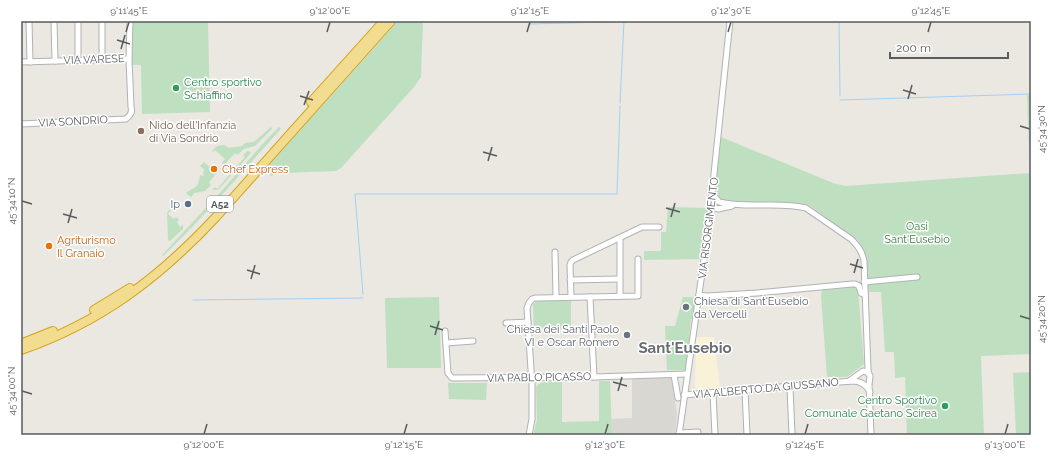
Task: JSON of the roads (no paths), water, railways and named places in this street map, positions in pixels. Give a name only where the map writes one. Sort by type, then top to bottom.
[{"type":"highway","name":"A52","points":[[21,350],[106,304],[138,282],[171,254],[212,213],[384,21]]},
{"type":"highway","name":"A52","points":[[21,344],[40,340],[76,327],[114,305],[144,284],[178,256],[216,217],[391,21]]},
{"type":"highway","name":"A52","points":[[21,340],[40,340]]},
{"type":"highway","name":"A52","points":[[21,354],[34,349],[40,340]]},
{"type":"street","points":[[29,21],[30,62]]},
{"type":"street","points":[[54,21],[55,60]]},
{"type":"street","points":[[78,21],[78,60]]},
{"type":"street","points":[[102,21],[102,59]]},
{"type":"street","name":"VIA VARESE","points":[[21,62],[130,59],[130,21]]},
{"type":"street","name":"VIA RISORGIMENTO","points":[[679,434],[711,205],[730,21]]},
{"type":"street","name":"VIA SONDRIO","points":[[21,124],[126,119],[132,112],[130,59]]},
{"type":"street","points":[[712,193],[719,202]]},
{"type":"street","points":[[711,205],[719,202],[735,205],[799,206],[810,210],[852,239],[858,246],[863,255],[864,261],[868,362],[870,377],[871,435]]},
{"type":"street","points":[[711,205],[718,209]]},
{"type":"street","points":[[708,226],[713,214],[718,209],[735,205]]},
{"type":"street","points":[[571,297],[571,262],[644,227],[659,227]]},
{"type":"street","points":[[620,238],[620,296]]},
{"type":"street","points":[[555,252],[556,297]]},
{"type":"street","points":[[529,435],[532,419],[532,378],[527,308],[531,301],[535,298],[556,297],[638,296],[638,259]]},
{"type":"street","points":[[864,282],[917,277]]},
{"type":"street","points":[[570,280],[619,279]]},
{"type":"street","points":[[699,295],[707,296],[757,293],[855,284],[859,286],[861,293],[865,295]]},
{"type":"street","points":[[590,297],[594,376]]},
{"type":"street","points":[[506,323],[528,322]]},
{"type":"street","name":"VIA PABLO PICASSO","points":[[445,331],[448,373],[452,378],[532,378],[687,374]]},
{"type":"street","points":[[446,343],[473,342]]},
{"type":"street","points":[[868,362],[858,380],[866,386],[870,392]]},
{"type":"street","points":[[861,373],[867,372],[869,374]]},
{"type":"street","name":"VIA ALBERTO DA GIUSSANO","points":[[848,381],[861,373]]},
{"type":"street","points":[[674,375],[678,398]]},
{"type":"street","points":[[861,383],[867,383],[869,380]]},
{"type":"street","name":"VIA ALBERTO DA GIUSSANO","points":[[684,395],[848,381],[861,383]]},
{"type":"street","points":[[790,387],[792,435]]},
{"type":"street","points":[[745,390],[747,435]]},
{"type":"street","points":[[713,393],[715,435]]},
{"type":"street","points":[[679,434],[698,432]]},
{"type":"waterway","points":[[620,103],[624,21]]},
{"type":"waterway","points":[[530,24],[648,21]]},
{"type":"waterway","points":[[839,21],[840,96]]},
{"type":"waterway","points":[[840,100],[1031,94]]},
{"type":"waterway","points":[[363,294],[355,194],[617,194],[620,106]]},
{"type":"waterway","points":[[193,300],[363,298]]},
{"type":"place","name":"Centro sportivo Schiaffino","points":[[176,88]]},
{"type":"place","name":"Nido dell'Infanzia di Via Sondrio","points":[[141,131]]},
{"type":"place","name":"Chef Express","points":[[214,169]]},
{"type":"place","name":"Ip","points":[[188,204]]},
{"type":"place","name":"Agriturismo Il Granaio","points":[[49,246]]},
{"type":"place","name":"Chiesa di Sant'Eusebio da Vercelli","points":[[686,307]]},
{"type":"place","name":"Chiesa dei Santi Paolo VI e Oscar Romero","points":[[627,335]]},
{"type":"place","name":"Centro Sportivo Comunale Gaetano Scirea","points":[[945,406]]},
{"type":"district","name":"Sant'Eusebio","points":[[685,348]]},
{"type":"park label","name":"Oasi Sant'Eusebio","points":[[917,232]]}]
